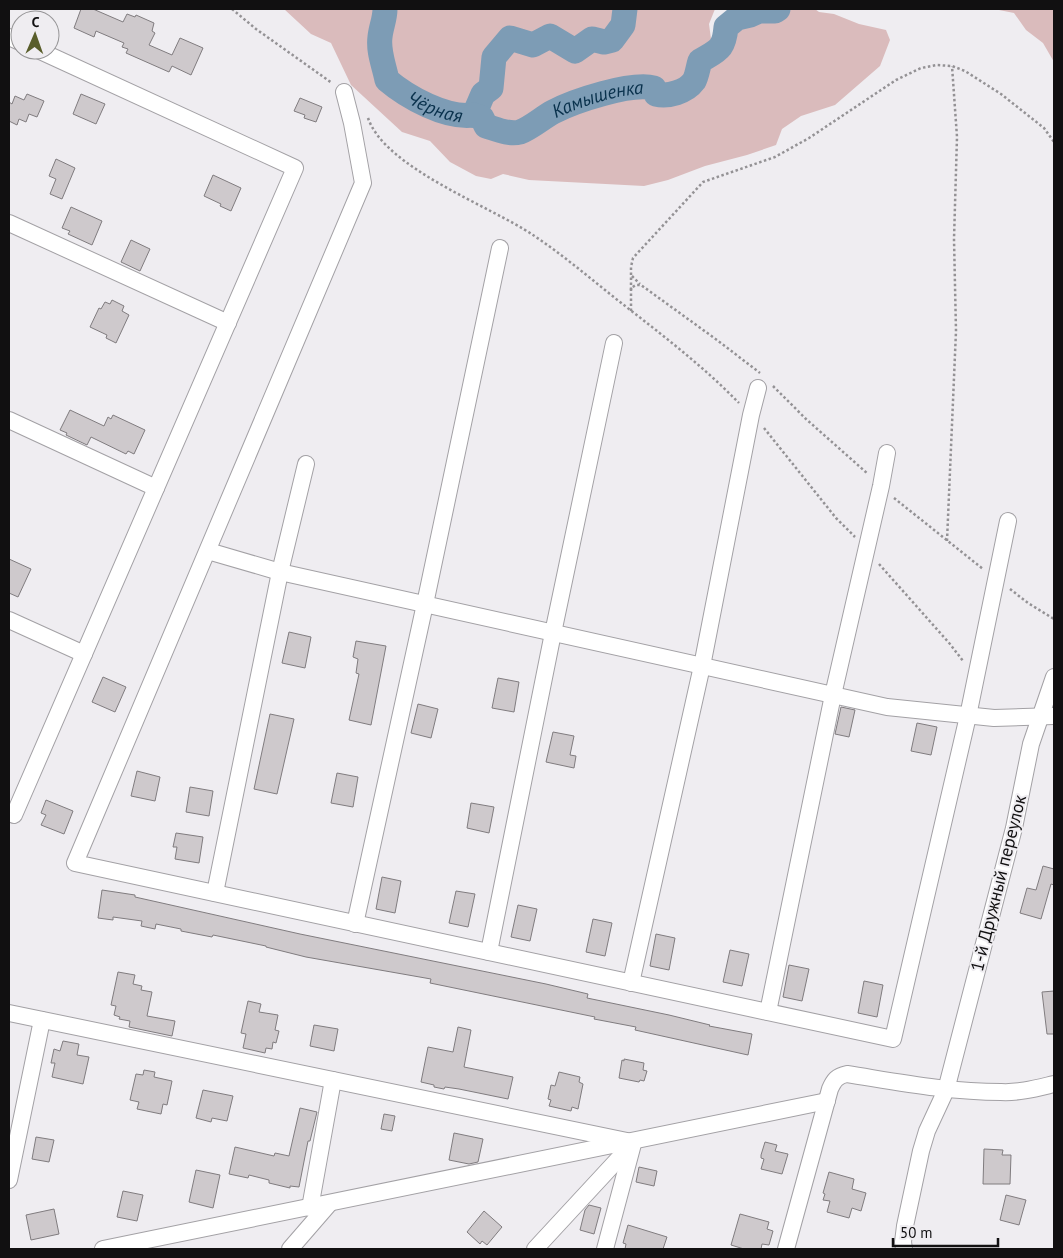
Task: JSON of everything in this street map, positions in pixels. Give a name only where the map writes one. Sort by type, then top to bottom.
[{"type":"street","points":[[12,814],[84,654],[295,168],[60,60]]},
{"type":"street","points":[[344,92],[363,183],[75,863],[893,1039],[968,716],[1008,520]]},
{"type":"street","points":[[9,223],[228,323]]},
{"type":"street","points":[[356,924],[500,248]]},
{"type":"street","points":[[489,952],[614,343]]},
{"type":"street","points":[[631,983],[702,666],[751,416],[762,381]]},
{"type":"street","points":[[9,420],[156,488]]},
{"type":"street","points":[[768,1012],[833,695],[887,453]]},
{"type":"street","points":[[215,893],[280,572],[306,464]]},
{"type":"street","points":[[208,551],[280,572],[887,707],[994,718],[1048,716]]},
{"type":"street","points":[[9,620],[84,654]]},
{"type":"street","name":"1-й Дружный переулок","points":[[904,1249],[903,1242],[921,1151],[927,1131],[946,1090],[1014,828],[1031,744],[1048,716],[1054,677]]},
{"type":"street","points":[[9,1013],[634,1142]]},
{"type":"street","points":[[9,1180],[42,1020]]},
{"type":"street","points":[[786,1249],[833,1081],[839,1076],[847,1074],[946,1090],[1015,1092],[1054,1084]]},
{"type":"street","points":[[310,1208],[333,1080]]},
{"type":"street","points":[[103,1249],[827,1102]]},
{"type":"street","points":[[534,1249],[634,1142]]},
{"type":"street","points":[[605,1249],[634,1142]]},
{"type":"street","points":[[290,1249],[329,1204]]},
{"type":"path","points":[[232,9],[256,29],[344,92]]},
{"type":"path","points":[[631,311],[633,258],[703,182],[775,157],[809,138],[908,73],[937,65],[952,66],[965,71],[1001,94],[1044,128],[1054,142]]},
{"type":"path","points":[[947,541],[956,331],[954,238],[957,137],[952,66]]},
{"type":"path","points":[[366,112],[374,132],[401,158],[446,187],[532,234],[721,384],[768,433],[836,518],[950,644],[975,677]]},
{"type":"path","points":[[631,274],[641,285],[717,340],[903,506],[1028,603],[1054,618]]},
{"type":"path","points":[[631,291],[634,286],[641,285]]},
{"type":"shaded area","points":[[284,9],[715,9],[709,24],[711,39],[709,46],[701,54],[700,61],[719,49],[724,40],[726,27],[736,20],[768,10],[815,9],[819,12],[834,14],[859,24],[886,30],[890,40],[880,66],[835,105],[801,116],[782,129],[776,145],[644,186],[529,180],[503,174],[491,179],[476,176],[450,162],[430,141],[402,132],[351,85],[331,43],[311,34]]},
{"type":"shaded area","points":[[994,9],[1054,9],[1054,62],[1043,43],[1026,30],[1014,13]]},
{"type":"building","points":[[81,9],[93,9],[123,22],[127,14],[135,17],[136,15],[154,23],[152,31],[155,33],[149,45],[172,55],[180,38],[203,48],[191,75],[172,66],[169,72],[126,53],[128,49],[122,47],[124,43],[96,31],[94,37],[74,28]]},
{"type":"building","points":[[27,94],[44,101],[37,117],[29,114],[26,122],[19,119],[17,125],[9,121],[9,102],[12,104],[15,96],[24,100]]},
{"type":"building","points":[[81,94],[105,104],[96,124],[73,114]]},
{"type":"building","points":[[300,98],[322,107],[316,122],[304,118],[305,115],[294,111]]},
{"type":"building","points":[[56,159],[75,168],[62,199],[50,194],[56,179],[49,176]]},
{"type":"building","points":[[213,175],[241,188],[231,211],[204,196]]},
{"type":"building","points":[[71,207],[102,221],[92,245],[68,234],[70,231],[62,228]]},
{"type":"building","points":[[131,240],[150,249],[140,271],[121,262]]},
{"type":"building","points":[[112,300],[124,306],[122,311],[129,315],[116,343],[106,338],[107,335],[90,327],[99,308],[101,309],[105,302],[110,304]]},
{"type":"building","points":[[70,410],[104,426],[108,417],[111,419],[113,415],[145,430],[134,454],[128,451],[126,454],[91,437],[87,445],[66,435],[67,433],[60,430]]},
{"type":"building","points":[[9,559],[31,569],[18,597],[9,593]]},
{"type":"building","points":[[289,632],[311,637],[305,668],[282,663]]},
{"type":"building","points":[[356,641],[386,646],[371,725],[349,720],[359,674],[356,673],[358,659],[353,657]]},
{"type":"building","points":[[103,677],[126,687],[115,712],[92,702]]},
{"type":"building","points":[[498,678],[519,682],[514,712],[492,708]]},
{"type":"building","points":[[418,704],[438,709],[431,738],[411,733]]},
{"type":"building","points":[[841,707],[855,710],[849,737],[835,734]]},
{"type":"building","points":[[270,714],[294,719],[277,794],[254,789]]},
{"type":"building","points":[[917,723],[937,727],[931,755],[911,751]]},
{"type":"building","points":[[553,732],[574,736],[570,755],[576,756],[574,768],[546,762]]},
{"type":"building","points":[[137,771],[160,777],[155,801],[131,796]]},
{"type":"building","points":[[337,773],[358,777],[353,807],[331,803]]},
{"type":"building","points":[[190,787],[213,791],[209,816],[186,812]]},
{"type":"building","points":[[46,800],[73,811],[64,834],[41,825],[46,815],[41,813]]},
{"type":"building","points":[[471,803],[494,807],[489,833],[467,828]]},
{"type":"building","points":[[176,833],[203,837],[199,863],[175,859],[177,847],[173,847]]},
{"type":"building","points":[[1043,866],[1054,869],[1054,885],[1051,884],[1041,919],[1020,913],[1027,888],[1036,890]]},
{"type":"building","points":[[382,877],[401,881],[395,913],[376,909]]},
{"type":"building","points":[[102,890],[135,895],[135,897],[300,934],[546,984],[588,994],[587,998],[752,1034],[748,1055],[635,1030],[636,1027],[594,1019],[595,1017],[430,983],[431,979],[306,957],[266,946],[213,935],[212,937],[181,931],[181,929],[156,924],[155,929],[141,926],[142,921],[113,917],[113,920],[98,918]]},
{"type":"building","points":[[456,891],[475,894],[468,927],[449,923]]},
{"type":"building","points":[[518,905],[537,909],[530,941],[511,937]]},
{"type":"building","points":[[593,919],[612,923],[605,956],[586,952]]},
{"type":"building","points":[[656,934],[675,938],[669,970],[650,966]]},
{"type":"building","points":[[730,950],[749,954],[742,986],[723,982]]},
{"type":"building","points":[[789,965],[809,969],[802,1001],[783,997]]},
{"type":"building","points":[[118,972],[135,975],[133,984],[142,986],[141,990],[152,992],[147,1016],[175,1021],[172,1036],[129,1027],[130,1021],[119,1019],[120,1017],[114,1015],[116,1006],[111,1005]]},
{"type":"building","points":[[864,981],[883,985],[877,1017],[858,1013]]},
{"type":"building","points":[[1054,991],[1054,1034],[1047,1034],[1042,992]]},
{"type":"building","points":[[248,1001],[261,1004],[259,1012],[278,1015],[275,1030],[279,1031],[276,1043],[273,1042],[272,1049],[266,1048],[265,1053],[243,1048],[246,1034],[241,1033]]},
{"type":"building","points":[[314,1025],[338,1029],[334,1051],[310,1046]]},
{"type":"building","points":[[458,1027],[471,1030],[464,1067],[513,1077],[508,1099],[459,1089],[445,1087],[444,1089],[421,1082],[428,1047],[453,1052]]},
{"type":"building","points":[[63,1041],[79,1044],[77,1055],[89,1057],[83,1084],[52,1077],[55,1063],[51,1063],[54,1049],[60,1051]]},
{"type":"building","points":[[624,1059],[644,1063],[643,1070],[647,1071],[644,1081],[640,1080],[639,1082],[619,1078],[622,1060],[624,1061]]},
{"type":"building","points":[[144,1070],[155,1072],[154,1077],[172,1081],[167,1105],[163,1104],[161,1114],[137,1109],[139,1102],[130,1100],[136,1074],[143,1075]]},
{"type":"building","points":[[559,1072],[580,1077],[579,1082],[583,1084],[578,1109],[572,1107],[571,1111],[549,1106],[551,1100],[548,1099],[551,1085],[555,1086]]},
{"type":"building","points":[[203,1090],[233,1096],[227,1121],[212,1118],[211,1122],[196,1118]]},
{"type":"building","points":[[300,1108],[317,1112],[310,1141],[308,1141],[299,1187],[290,1186],[290,1188],[269,1183],[269,1180],[249,1175],[248,1178],[229,1174],[235,1147],[274,1156],[275,1153],[289,1156]]},
{"type":"building","points":[[384,1114],[395,1116],[392,1131],[381,1129]]},
{"type":"building","points":[[454,1133],[483,1139],[478,1162],[469,1164],[449,1160]]},
{"type":"building","points":[[36,1137],[54,1140],[49,1162],[32,1159]]},
{"type":"building","points":[[765,1142],[777,1145],[775,1151],[788,1154],[782,1174],[761,1169],[764,1159],[761,1158],[761,1155]]},
{"type":"building","points":[[984,1149],[1003,1150],[1002,1155],[1011,1155],[1010,1184],[983,1184]]},
{"type":"building","points":[[639,1167],[657,1171],[654,1186],[636,1182]]},
{"type":"building","points":[[196,1170],[220,1175],[213,1208],[189,1202]]},
{"type":"building","points":[[829,1172],[854,1179],[852,1189],[866,1193],[861,1211],[852,1208],[849,1218],[827,1212],[830,1201],[823,1200],[825,1194],[823,1193]]},
{"type":"building","points":[[123,1191],[143,1195],[137,1221],[117,1217]]},
{"type":"building","points":[[1006,1195],[1026,1200],[1019,1225],[1000,1220]]},
{"type":"building","points":[[589,1205],[601,1208],[594,1234],[580,1230],[585,1210]]},
{"type":"building","points":[[54,1209],[59,1234],[31,1240],[26,1215]]},
{"type":"building","points":[[484,1211],[502,1227],[487,1245],[482,1241],[480,1244],[467,1232]]},
{"type":"building","points":[[740,1214],[769,1222],[767,1229],[773,1231],[769,1245],[762,1244],[761,1249],[744,1249],[731,1245]]},
{"type":"building","points":[[628,1225],[667,1237],[663,1249],[625,1249],[626,1244],[623,1243]]},
{"type":"waterway","name":"Чёрная","points":[[385,9],[380,43],[387,80],[416,100],[451,114],[463,115],[474,115],[483,94],[491,88],[494,57],[510,38],[533,45],[550,36],[575,51],[592,39],[604,42],[612,40],[623,25],[625,9]]},
{"type":"waterway","name":"Камышенка","points":[[474,115],[482,118],[486,126],[516,133],[562,108],[617,90],[644,87],[654,88],[656,94],[661,95],[676,93],[691,85],[697,74],[700,61],[719,49],[724,40],[726,27],[737,18],[759,11],[775,11],[778,9]]}]
